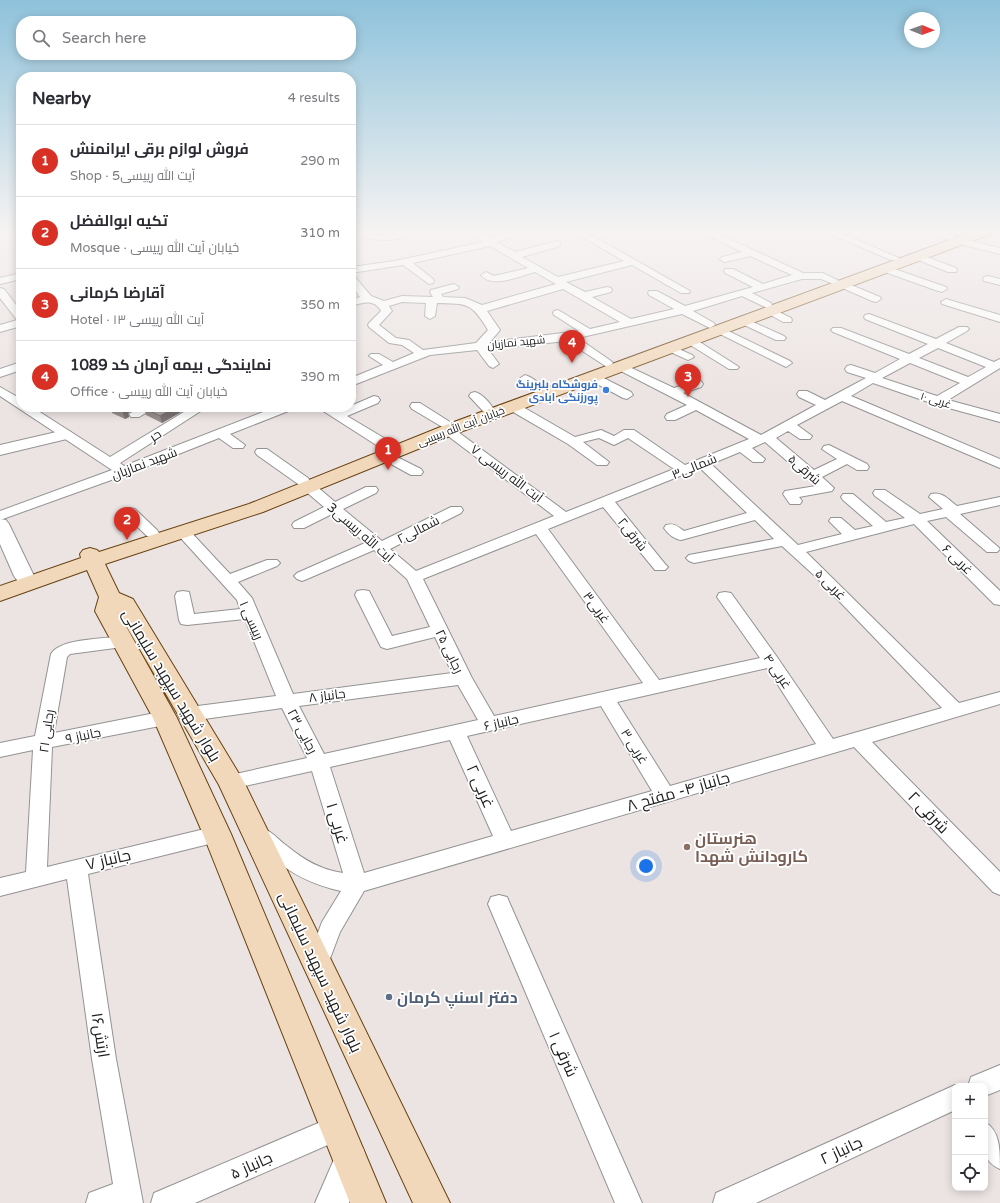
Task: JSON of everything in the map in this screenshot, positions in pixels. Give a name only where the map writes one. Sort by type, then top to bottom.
[{"type":"main road","name":"خیابان آیت الله رییسی","points":[[447,427],[512,406],[592,376],[613,365],[665,345],[827,287]]},
{"type":"main road","name":"خیابان آیت الله رییسی","points":[[665,345],[691,341],[715,327],[744,321],[769,308]]},
{"type":"main road","name":"خیابان آیت الله رییسی","points":[[91,557],[183,532],[256,508],[306,484],[447,427],[487,408],[531,384],[613,365]]},
{"type":"main road","name":"خیابان آیت الله رییسی","points":[[91,557],[152,533],[306,484]]},
{"type":"main road","points":[[0,584],[91,557]]},
{"type":"main road","points":[[0,594],[91,557]]},
{"type":"main road","points":[[91,557],[110,597]]},
{"type":"main road","name":"بلوار شهید سپهبد سلیمانی","points":[[368,1203],[217,834],[178,716],[125,604],[110,597],[106,610],[124,642],[178,716],[231,782],[317,965],[432,1203]]},
{"type":"street","points":[[358,287],[367,298],[385,307]]},
{"type":"street","points":[[430,316],[436,300],[435,292],[453,287]]},
{"type":"street","points":[[422,354],[405,342],[394,341],[373,325],[385,307],[402,299],[465,301],[485,308],[548,287]]},
{"type":"street","points":[[567,287],[630,323]]},
{"type":"street","points":[[677,287],[684,291]]},
{"type":"street","name":"شهید نمازیان","points":[[356,380],[422,354],[453,344],[480,346],[568,337],[684,310],[760,287]]},
{"type":"street","points":[[849,287],[876,299]]},
{"type":"street","points":[[938,287],[942,289]]},
{"type":"street","points":[[583,296],[607,290]]},
{"type":"street","points":[[0,292],[16,312]]},
{"type":"street","points":[[743,292],[787,320]]},
{"type":"street","points":[[653,293],[754,348],[786,363]]},
{"type":"street","points":[[479,296],[494,330],[480,346],[493,364]]},
{"type":"street","points":[[356,301],[367,298]]},
{"type":"street","points":[[946,302],[1000,319]]},
{"type":"street","points":[[558,313],[588,332]]},
{"type":"street","points":[[869,317],[994,367],[1000,378]]},
{"type":"street","points":[[744,321],[780,338]]},
{"type":"street","points":[[0,329],[16,324]]},
{"type":"street","name":"شمالی۳","points":[[414,577],[764,438],[963,329]]},
{"type":"street","points":[[836,330],[969,382]]},
{"type":"street","name":"شرقی۵","points":[[568,337],[613,365],[673,392],[764,438],[827,488],[790,494],[795,501]]},
{"type":"street","points":[[691,341],[733,367]]},
{"type":"street","points":[[665,345],[688,357]]},
{"type":"street","points":[[375,356],[392,366]]},
{"type":"street","points":[[404,362],[418,369]]},
{"type":"street","points":[[938,401],[994,367]]},
{"type":"street","points":[[0,373],[16,368]]},
{"type":"street","name":"غربی ۱۰","points":[[851,369],[938,401],[1000,418]]},
{"type":"street","points":[[592,376],[627,395]]},
{"type":"street","points":[[673,392],[696,384]]},
{"type":"street","points":[[0,391],[16,402]]},
{"type":"street","points":[[802,394],[826,405]]},
{"type":"street","points":[[475,396],[487,408]]},
{"type":"street","points":[[842,396],[1000,464]]},
{"type":"street","points":[[356,408],[374,400]]},
{"type":"street","points":[[671,417],[697,405]]},
{"type":"street","name":"آیت الله رییسی ۷","points":[[416,406],[447,427],[564,517]]},
{"type":"street","points":[[512,406],[573,442],[602,462]]},
{"type":"street","points":[[31,412],[64,435],[123,471]]},
{"type":"street","points":[[136,414],[140,412]]},
{"type":"street","name":"حر","points":[[110,463],[191,412]]},
{"type":"street","name":"شهید نمازیان","points":[[0,516],[123,471],[273,412]]},
{"type":"street","points":[[331,412],[416,472]]},
{"type":"street","points":[[338,416],[347,412]]},
{"type":"street","points":[[788,425],[805,436]]},
{"type":"street","points":[[221,433],[238,445]]},
{"type":"street","points":[[573,442],[600,434],[614,441],[629,433],[684,470]]},
{"type":"street","points":[[0,450],[64,435]]},
{"type":"street","points":[[742,447],[758,459]]},
{"type":"street","points":[[829,449],[862,467]]},
{"type":"street","name":"آیت الله رییسی3","points":[[262,452],[306,484],[414,577]]},
{"type":"street","points":[[812,476],[848,459]]},
{"type":"street","name":"غربی ۵","points":[[702,463],[790,546],[955,710]]},
{"type":"street","points":[[299,525],[371,490]]},
{"type":"street","name":"غربی ۶","points":[[880,492],[917,519],[1000,600]]},
{"type":"street","points":[[848,497],[883,527]]},
{"type":"street","points":[[936,497],[992,549]]},
{"type":"street","name":"شرقی۲","points":[[606,501],[660,567]]},
{"type":"street","points":[[694,558],[790,546],[852,535],[951,511],[1000,501]]},
{"type":"street","name":"شمالی۲","points":[[302,576],[378,546],[456,510]]},
{"type":"street","points":[[130,512],[152,533]]},
{"type":"street","points":[[671,528],[681,536],[757,515]]},
{"type":"street","points":[[836,521],[852,535]]},
{"type":"street","points":[[0,524],[24,576]]},
{"type":"street","name":"غربی۳","points":[[539,527],[655,687]]},
{"type":"street","name":"رییسی ۱","points":[[183,532],[244,598],[286,701]]},
{"type":"street","points":[[227,581],[272,563]]},
{"type":"street","name":"رجایی ۲۵","points":[[414,577],[463,678],[489,724]]},
{"type":"street","points":[[363,595],[387,643],[440,630]]},
{"type":"street","points":[[183,596],[187,620],[250,614]]},
{"type":"street","name":"غربی ۴","points":[[725,596],[771,661],[828,747]]},
{"type":"street","name":"رجایی ۲۱","points":[[36,876],[43,743],[59,654],[61,651],[124,642]]},
{"type":"street","name":"جانباز ۶","points":[[231,782],[771,661]]},
{"type":"street","name":"جانباز ۸","points":[[178,716],[463,678]]},
{"type":"street","name":"غربی ۳","points":[[605,698],[666,795]]},
{"type":"street","name":"رجایی ۲۳","points":[[286,701],[319,762]]},
{"type":"street","name":"جانباز ۴- مفتح ۸","points":[[357,884],[955,710],[996,703]]},
{"type":"street","name":"جانباز ۹","points":[[0,750],[178,716]]},
{"type":"street","name":"غربی ۲","points":[[456,732],[505,841]]},
{"type":"street","name":"شرقی ۲","points":[[858,739],[1000,886]]},
{"type":"street","name":"غربی ۱","points":[[319,762],[357,884]]},
{"type":"street","points":[[254,830],[305,872],[332,881],[357,884],[330,929],[317,965]]},
{"type":"street","name":"جانباز ۷","points":[[0,887],[36,876],[217,834]]},
{"type":"street","name":"ارتش۱۶","points":[[76,867],[104,1059],[129,1197]]},
{"type":"street","name":"شرقی ۱","points":[[499,904],[629,1203]]},
{"type":"street","points":[[987,1083],[1000,1077]]},
{"type":"street","name":"جانباز ۲","points":[[731,1202],[952,1098]]},
{"type":"street","name":"جانباز ۵","points":[[164,1203],[337,1128]]},
{"type":"street","points":[[988,1139],[1000,1156]]},
{"type":"street","points":[[332,1203],[351,1160]]},
{"type":"street","points":[[99,1203],[129,1197]]},
{"type":"building","points":[[152,412],[167,412],[160,416]]},
{"type":"place","name":"نمایندگی بیمه آرمان کد 1089","points":[[572,363]]},
{"type":"place","name":"فروشگاه بلبرینگ پورزنگی ابادی","points":[[606,390]]},
{"type":"place","name":"آقارضا کرمانی","points":[[688,397]]},
{"type":"place","name":"فروش لوازم برقی ایرانمنش","points":[[388,470]]},
{"type":"place","name":"تکیه ابوالفضل","points":[[127,540]]},
{"type":"place","name":"هنرستان کارودانش شهدا","points":[[687,847]]},
{"type":"place","name":"دفتر اسنپ کرمان","points":[[389,997]]}]
